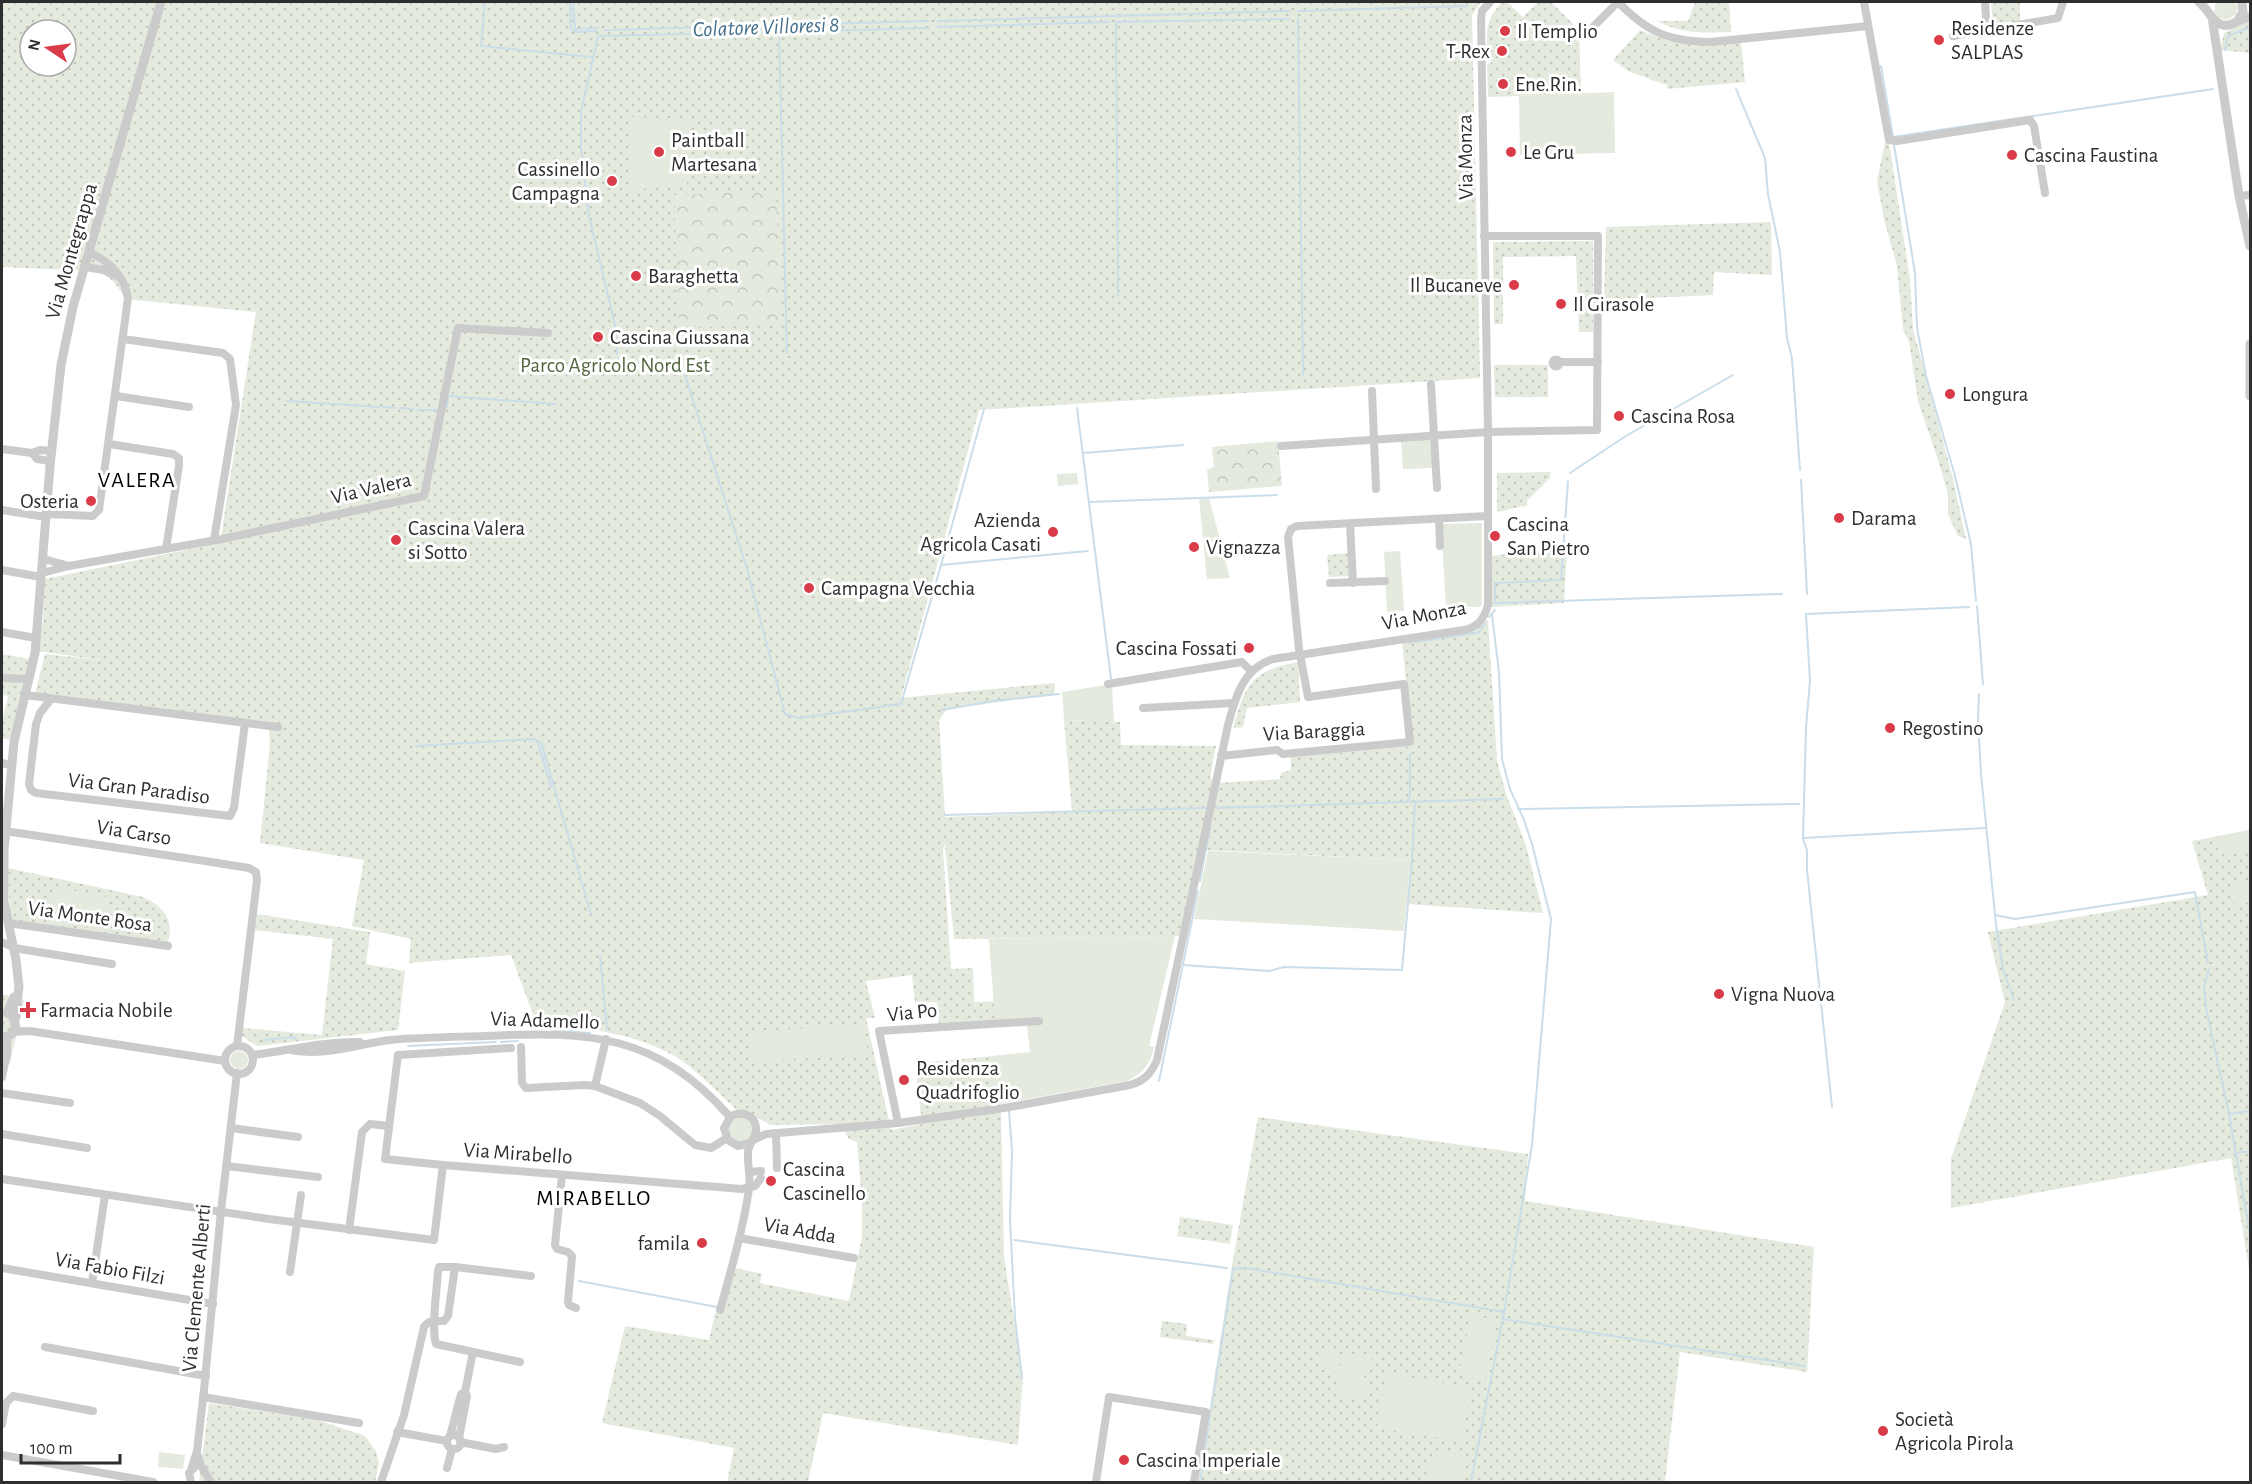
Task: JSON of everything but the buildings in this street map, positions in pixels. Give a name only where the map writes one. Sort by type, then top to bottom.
[{"type":"street","name":"Via Montegrappa","points":[[17,971],[3,887],[6,764],[29,679],[36,638],[51,456],[64,344],[161,2]]},
{"type":"street","name":"Via Monza","points":[[1251,671],[1268,660],[1467,630],[1476,626],[1484,617],[1488,605],[1488,432],[1481,20],[1482,12],[1490,2]]},
{"type":"street","points":[[1594,26],[1618,2],[1648,28],[1667,37],[1688,41],[1710,42],[1868,26]]},
{"type":"street","points":[[1864,2],[1874,62],[1877,67],[1887,137],[1897,141],[2024,120],[2031,121],[2034,126],[2045,193]]},
{"type":"street","points":[[1985,2],[1987,31]]},
{"type":"street","points":[[1953,36],[2058,18],[2063,2]]},
{"type":"street","points":[[2199,2],[2211,10],[2221,24],[2250,17]]},
{"type":"street","points":[[2218,58],[2221,35],[2243,12],[2245,4]]},
{"type":"street","points":[[2211,10],[2239,196],[2250,246]]},
{"type":"street","points":[[2239,196],[2250,195]]},
{"type":"street","points":[[1281,446],[1488,432],[1597,429],[1598,236],[1484,236]]},
{"type":"street","points":[[2,510],[46,516],[97,514],[99,510],[128,298],[122,280],[108,262],[89,252]]},
{"type":"street","points":[[85,267],[107,271],[122,280]]},
{"type":"street","name":"Via Valera","points":[[42,575],[69,566],[214,540],[424,496],[458,328],[548,333]]},
{"type":"street","points":[[123,339],[223,353],[230,358],[236,405],[214,540]]},
{"type":"street","points":[[2250,346],[2250,396]]},
{"type":"street","points":[[1559,362],[1598,362]]},
{"type":"street","points":[[1431,384],[1437,488]]},
{"type":"street","points":[[1372,391],[1376,489]]},
{"type":"street","points":[[116,396],[189,407]]},
{"type":"street","points":[[109,444],[175,455],[179,458],[166,549]]},
{"type":"street","points":[[2,449],[33,453],[40,450],[51,456]]},
{"type":"street","points":[[1300,654],[1289,534],[1291,529],[1297,525],[1487,516]]},
{"type":"street","points":[[1439,519],[1440,546]]},
{"type":"street","points":[[1350,524],[1353,583]]},
{"type":"street","name":"Via Valera","points":[[44,559],[69,566]]},
{"type":"street","points":[[2,570],[42,575]]},
{"type":"street","points":[[1330,583],[1385,581]]},
{"type":"street","points":[[2,632],[36,638]]},
{"type":"street","name":"Via Baraggia","points":[[1221,756],[1277,750],[1282,754],[1410,742],[1404,684],[1308,697],[1300,654]]},
{"type":"street","points":[[737,1145],[745,1145],[764,1134],[921,1120],[1130,1085],[1144,1079],[1152,1070],[1157,1060],[1234,703],[1251,671],[1242,662],[1108,684]]},
{"type":"street","points":[[2,678],[29,679]]},
{"type":"street","points":[[25,695],[278,727]]},
{"type":"street","name":"Via Gran Paradiso","points":[[51,699],[40,713],[36,724],[29,782],[34,792],[49,795],[230,816],[234,808],[245,723]]},
{"type":"street","points":[[1143,708],[1234,703]]},
{"type":"street","name":"Via Carso","points":[[5,831],[249,868],[256,872],[257,880],[237,1046]]},
{"type":"street","name":"Via Monte Rosa","points":[[8,923],[168,946]]},
{"type":"street","points":[[2,942],[14,948],[112,964]]},
{"type":"street","points":[[11,1030],[4,1013],[13,1001],[17,971]]},
{"type":"street","points":[[2,1077],[18,1004],[17,971]]},
{"type":"street","name":"Via Po","points":[[898,1123],[879,1031],[1039,1021]]},
{"type":"street","points":[[11,1030],[225,1061]]},
{"type":"street","name":"Via Adamello","points":[[252,1055],[291,1050],[310,1053],[342,1049],[370,1042],[404,1039],[529,1034],[606,1039],[642,1051],[672,1067],[706,1093],[730,1117]]},
{"type":"street","points":[[596,1086],[606,1039]]},
{"type":"street","points":[[237,1046],[246,1048],[252,1055],[253,1061],[250,1068],[244,1073],[230,1070],[225,1061],[227,1052],[237,1046]]},
{"type":"street","points":[[521,1047],[522,1081],[525,1087],[596,1086],[640,1103],[695,1145],[711,1148],[727,1138]]},
{"type":"street","points":[[442,1165],[385,1159],[398,1055],[511,1048]]},
{"type":"street","name":"Via Clemente Alberti","points":[[190,1482],[188,1476],[197,1451],[206,1376],[220,1211],[237,1073]]},
{"type":"street","points":[[2,1093],[70,1103]]},
{"type":"street","points":[[748,1160],[744,1151],[727,1138],[724,1128],[730,1117],[744,1114],[766,1131],[775,1133]]},
{"type":"street","points":[[749,1172],[761,1175],[756,1185],[749,1188],[748,1160],[751,1141],[756,1133],[755,1123]]},
{"type":"street","points":[[350,1230],[362,1132],[369,1125],[389,1126]]},
{"type":"street","points":[[231,1128],[298,1137]]},
{"type":"street","points":[[775,1133],[777,1167]]},
{"type":"street","points":[[2,1134],[87,1148]]},
{"type":"street","name":"Via Mirabello","points":[[2,1179],[297,1223],[435,1240],[442,1165],[749,1188]]},
{"type":"street","points":[[226,1166],[318,1177]]},
{"type":"street","points":[[562,1175],[555,1245],[557,1249],[572,1256],[568,1302],[570,1306],[576,1308]]},
{"type":"street","name":"Via Adda","points":[[720,1310],[739,1238],[749,1188]]},
{"type":"street","points":[[92,1283],[105,1195]]},
{"type":"street","points":[[290,1272],[302,1195]]},
{"type":"street","name":"Via Adda","points":[[739,1238],[854,1258]]},
{"type":"street","points":[[520,1362],[436,1344],[438,1270],[441,1266],[531,1276]]},
{"type":"street","points":[[381,1481],[404,1414],[424,1327],[429,1322],[444,1321],[448,1316],[455,1267]]},
{"type":"street","name":"Via Fabio Filzi","points":[[2,1268],[213,1304]]},
{"type":"street","points":[[45,1347],[206,1376]]},
{"type":"street","points":[[452,1449],[458,1448],[460,1440],[467,1396],[465,1392],[474,1352]]},
{"type":"street","points":[[452,1449],[448,1447],[448,1439],[461,1394],[465,1392]]},
{"type":"street","points":[[2,1424],[9,1398],[17,1396],[93,1411]]},
{"type":"street","points":[[203,1397],[359,1423]]},
{"type":"street","points":[[1096,1482],[1109,1397],[1206,1412],[1194,1482]]},
{"type":"street","points":[[398,1432],[448,1439],[454,1435],[460,1440],[496,1449],[504,1447]]},
{"type":"street","points":[[447,1468],[452,1449]]},
{"type":"street","name":"Via Clemente Alberti","points":[[197,1451],[208,1481]]},
{"type":"street","points":[[2,1455],[153,1482]]},
{"type":"street","points":[[191,1470],[196,1467],[202,1468]]},
{"type":"green space","name":"Parco Agricolo Nord Est","points":[[2,2],[1481,2],[1472,15],[1480,378],[979,410],[901,698],[1055,683],[1055,690],[1052,694],[1045,696],[947,709],[939,720],[945,817],[1072,812],[1064,720],[1120,722],[1121,745],[1216,746],[1210,778],[1217,783],[1280,779],[1281,773],[1291,770],[1291,757],[1413,746],[1402,642],[1469,632],[1488,620],[1497,760],[1506,794],[1526,845],[1543,913],[1407,904],[1411,860],[1203,850],[1182,936],[954,939],[945,844],[943,849],[951,969],[973,968],[974,1002],[1032,1000],[1028,1021],[939,1027],[937,1002],[915,1003],[912,975],[866,981],[875,1018],[866,1018],[891,1130],[922,1124],[915,1063],[1019,1054],[994,1065],[1001,1113],[1004,1257],[1023,1375],[1018,1445],[823,1413],[808,1482],[727,1482],[734,1448],[602,1423],[625,1326],[709,1340],[715,1313],[722,1312],[731,1267],[762,1274],[760,1283],[849,1301],[862,1236],[862,1200],[857,1142],[849,1139],[840,1124],[770,1125],[748,1112],[737,1110],[681,1060],[648,1044],[612,1033],[574,1027],[537,1025],[511,955],[409,963],[411,939],[352,926],[364,860],[260,843],[270,744],[269,729],[35,694],[45,654],[102,660],[37,651],[43,621],[45,579],[220,543],[256,312],[125,299],[113,281],[94,271],[2,267]]},
{"type":"green space","points":[[1502,2],[1507,2],[1523,17],[1538,2],[1551,2],[1579,30],[1581,94],[1488,97],[1487,64],[1491,63],[1491,51],[1487,50],[1488,29],[1490,19]]},
{"type":"green space","points":[[1695,2],[1729,2],[1731,32],[1684,30],[1657,21],[1688,21]]},
{"type":"green space","points":[[1991,2],[2020,2],[2020,21],[1993,25]]},
{"type":"green space","points":[[2216,2],[2235,2],[2238,7],[2236,14],[2227,20],[2219,18],[2214,11]]},
{"type":"green space","points":[[2250,20],[2250,53],[2220,50],[2224,33]]},
{"type":"green space","points":[[1640,30],[1666,40],[1690,44],[1741,42],[1745,82],[1667,89],[1667,85],[1630,72],[1613,60]]},
{"type":"green space","points":[[1614,92],[1615,153],[1520,155],[1519,96]]},
{"type":"green space","name":"Paintball Martesana","points":[[631,117],[690,119],[687,185],[630,190]]},
{"type":"green space","points":[[1885,142],[1889,142],[1910,279],[1913,329],[1953,479],[1966,539],[1958,536],[1948,514],[1948,494],[1918,401],[1909,341],[1903,329],[1897,266],[1884,219],[1877,181]]},
{"type":"green space","points":[[776,191],[781,324],[679,328],[674,195]]},
{"type":"green space","points":[[1771,222],[1772,275],[1714,272],[1713,295],[1604,300],[1606,227]]},
{"type":"green space","points":[[1593,241],[1593,332],[1579,332],[1576,256],[1503,257],[1503,324],[1494,324],[1493,242]]},
{"type":"green space","points":[[1494,365],[1548,365],[1548,397],[1495,397]]},
{"type":"green space","points":[[1432,437],[1433,468],[1403,469],[1401,440]]},
{"type":"green space","points":[[1278,441],[1282,486],[1209,492],[1207,470],[1214,467],[1212,447]]},
{"type":"green space","points":[[1551,472],[1550,478],[1527,501],[1527,506],[1497,512],[1497,473]]},
{"type":"green space","points":[[1077,473],[1078,484],[1058,486],[1057,474]]},
{"type":"green space","points":[[1209,498],[1230,578],[1207,579],[1199,499]]},
{"type":"green space","points":[[1482,523],[1482,604],[1480,607],[1446,607],[1441,524]]},
{"type":"green space","points":[[1567,548],[1564,603],[1491,607],[1490,556]]},
{"type":"green space","points":[[1400,551],[1404,611],[1387,612],[1384,552]]},
{"type":"green space","points":[[1349,553],[1350,576],[1329,577],[1327,555]]},
{"type":"green space","points":[[2,654],[34,660],[15,741],[2,738],[2,721],[8,696],[2,694]]},
{"type":"green space","points":[[1298,662],[1300,702],[1247,708],[1243,727],[1233,728],[1242,700],[1253,682],[1270,670]]},
{"type":"green space","points":[[1112,684],[1114,722],[1064,720],[1062,692]]},
{"type":"green space","points":[[2250,830],[2250,1275],[2231,1158],[1951,1208],[1951,1159],[2005,1002],[1988,932],[2208,895],[2192,841]]},
{"type":"green space","points":[[2250,830],[2250,849],[2219,855],[2215,837]]},
{"type":"green space","points":[[1208,851],[1411,860],[1404,931],[1194,919]]},
{"type":"green space","points":[[8,868],[143,897],[157,905],[169,922],[167,946],[10,921]]},
{"type":"green space","points":[[2250,882],[2250,902],[2235,905],[2231,886]]},
{"type":"green space","points":[[53,887],[108,897],[102,930],[47,920]]},
{"type":"green space","points":[[257,914],[370,932],[366,964],[405,971],[398,1030],[257,1046],[242,1036],[242,1028],[322,1035],[333,939],[255,930]]},
{"type":"green space","points":[[1175,936],[1149,1046],[1154,1047],[1153,1053],[1141,1072],[1127,1081],[999,1104],[992,1056],[1030,1052],[1026,1017],[995,1020],[989,939]]},
{"type":"green space","points":[[2,994],[24,1000],[19,1025],[29,1031],[17,1031],[10,1064],[2,1061]]},
{"type":"green space","points":[[862,1026],[869,1055],[750,1061],[750,1031]]},
{"type":"green space","points":[[235,1051],[243,1051],[248,1056],[246,1067],[235,1069],[230,1064],[230,1056]]},
{"type":"green space","points":[[740,1117],[749,1121],[753,1130],[749,1139],[740,1143],[731,1139],[727,1130],[731,1121]]},
{"type":"green space","points":[[1258,1117],[1528,1154],[1525,1201],[1814,1247],[1807,1372],[1680,1352],[1665,1482],[1198,1482]]},
{"type":"green space","points":[[1180,1217],[1233,1225],[1230,1244],[1177,1236]]},
{"type":"green space","points":[[1471,1315],[1497,1320],[1485,1380],[1459,1375]]},
{"type":"green space","points":[[1162,1321],[1187,1324],[1186,1336],[1214,1340],[1213,1344],[1160,1337]]},
{"type":"green space","points":[[1321,1351],[1340,1353],[1338,1372],[1319,1369]]},
{"type":"green space","points":[[1342,1353],[1372,1356],[1369,1376],[1340,1373]]},
{"type":"green space","points":[[1340,1374],[1370,1378],[1367,1398],[1338,1395]]},
{"type":"green space","points":[[1386,1374],[1471,1387],[1462,1441],[1377,1428]]},
{"type":"green space","points":[[209,1403],[317,1420],[365,1436],[376,1451],[379,1463],[375,1482],[199,1482]]},
{"type":"green space","points":[[1433,1450],[1466,1456],[1461,1482],[1426,1482]]},
{"type":"green space","points":[[159,1452],[185,1455],[183,1469],[158,1467]]},
{"type":"waterway","points":[[485,2],[481,46],[592,57]]},
{"type":"waterway","points":[[570,2],[571,30],[597,31]]},
{"type":"waterway","name":"Colatore Villoresi 8","points":[[573,2],[575,29],[598,28]]},
{"type":"waterway","name":"Colatore Villoresi 8","points":[[1298,11],[1467,6]]},
{"type":"waterway","name":"Colatore Villoresi 8","points":[[938,21],[1290,11]]},
{"type":"waterway","points":[[1118,296],[1116,22],[1290,19]]},
{"type":"waterway","points":[[1298,19],[1303,375]]},
{"type":"waterway","name":"Colatore Villoresi 8","points":[[605,30],[928,21]]},
{"type":"waterway","points":[[938,27],[1109,22]]},
{"type":"waterway","points":[[2225,50],[2228,36],[2250,27]]},
{"type":"waterway","points":[[787,353],[779,32],[929,28]]},
{"type":"waterway","points":[[598,36],[770,32]]},
{"type":"waterway","points":[[598,37],[581,112],[581,149],[589,216],[616,329],[617,354]]},
{"type":"waterway","points":[[1881,66],[1893,137],[2213,89]]},
{"type":"waterway","points":[[1736,89],[1765,158],[1768,194],[1780,252],[1787,338],[1792,358],[1800,470]]},
{"type":"waterway","points":[[1894,145],[1915,273],[1917,328],[1926,376],[1955,476],[1971,544],[1976,601]]},
{"type":"waterway","points":[[618,359],[618,365],[684,372],[747,569],[785,714],[799,718],[901,704],[984,409]]},
{"type":"waterway","points":[[1570,473],[1626,436],[1733,375]]},
{"type":"waterway","points":[[447,407],[448,396],[555,404]]},
{"type":"waterway","points":[[287,401],[379,407]]},
{"type":"waterway","points":[[383,407],[395,408]]},
{"type":"waterway","points":[[400,408],[413,409]]},
{"type":"waterway","points":[[1077,408],[1111,679]]},
{"type":"waterway","points":[[418,410],[436,410]]},
{"type":"waterway","points":[[1083,453],[1183,445]]},
{"type":"waterway","points":[[1801,480],[1807,594]]},
{"type":"waterway","points":[[1495,602],[1495,583],[1561,580],[1568,481]]},
{"type":"waterway","points":[[1089,502],[1277,495]]},
{"type":"waterway","points":[[941,565],[1088,551]]},
{"type":"waterway","points":[[1495,603],[1782,594]]},
{"type":"waterway","points":[[1977,606],[1983,684]]},
{"type":"waterway","points":[[1969,607],[1806,614],[1810,681],[1806,727],[1803,838],[1985,828]]},
{"type":"waterway","points":[[1489,617],[1495,610]]},
{"type":"waterway","points":[[1492,615],[1499,672],[1502,759],[1510,789],[1532,844],[1551,919],[1532,1145],[1503,1319],[1805,1366]]},
{"type":"waterway","points":[[1408,643],[1475,633],[1479,632],[1485,624]]},
{"type":"waterway","points":[[942,710],[993,701],[1059,694]]},
{"type":"waterway","points":[[1979,694],[1981,774],[1996,925],[2003,969],[2014,1000]]},
{"type":"waterway","points":[[416,746],[534,739],[538,743],[551,787]]},
{"type":"waterway","points":[[541,742],[591,914]]},
{"type":"waterway","points":[[1407,802],[1410,796],[1410,754]]},
{"type":"waterway","points":[[1213,808],[1503,799]]},
{"type":"waterway","points":[[1183,965],[1269,971],[1284,967],[1402,970],[1415,802]]},
{"type":"waterway","points":[[1518,809],[1799,804]]},
{"type":"waterway","points":[[945,815],[1206,808]]},
{"type":"waterway","points":[[1200,881],[1210,828]]},
{"type":"waterway","points":[[1803,839],[1807,850],[1807,870],[1832,1107]]},
{"type":"waterway","points":[[1159,1081],[1198,891]]},
{"type":"waterway","points":[[1995,915],[2015,919],[2195,892],[2208,963]]},
{"type":"waterway","points":[[600,955],[607,1029]]},
{"type":"waterway","points":[[2209,969],[2204,987],[2206,1008],[2229,1114],[2250,1234]]},
{"type":"waterway","points":[[554,1030],[590,1033]]},
{"type":"waterway","points":[[264,1040],[292,1037],[296,1039]]},
{"type":"waterway","points":[[501,1042],[518,1041]]},
{"type":"waterway","points":[[408,1046],[496,1042]]},
{"type":"waterway","points":[[1009,1111],[1012,1151],[1010,1219],[1015,1318],[1022,1378]]},
{"type":"waterway","points":[[2229,1114],[2250,1111]]},
{"type":"waterway","points":[[2236,1153],[2250,1151]]},
{"type":"waterway","points":[[1014,1240],[1227,1268]]},
{"type":"waterway","points":[[1211,1411],[1233,1269],[1246,1268],[1504,1312]]},
{"type":"waterway","points":[[579,1281],[717,1307]]},
{"type":"waterway","points":[[1471,1482],[1503,1317]]},
{"type":"waterway","points":[[1200,1482],[1210,1415]]},
{"type":"place","name":"Il Templio","points":[[1505,31]]},
{"type":"place","name":"Residenze SALPLAS","points":[[1939,40]]},
{"type":"place","name":"T-Rex","points":[[1502,51]]},
{"type":"place","name":"Ene.Rin.","points":[[1503,84]]},
{"type":"place","name":"Paintball Martesana","points":[[659,152]]},
{"type":"place","name":"Le Gru","points":[[1511,152]]},
{"type":"place","name":"Cascina Faustina","points":[[2012,155]]},
{"type":"place","name":"Cassinello Campagna","points":[[612,181]]},
{"type":"place","name":"Baraghetta","points":[[636,276]]},
{"type":"place","name":"Il Bucaneve","points":[[1514,285]]},
{"type":"place","name":"Il Girasole","points":[[1561,304]]},
{"type":"place","name":"Cascina Giussana","points":[[598,337]]},
{"type":"place","name":"Longura","points":[[1950,394]]},
{"type":"place","name":"Cascina Rosa","points":[[1619,416]]},
{"type":"place","name":"Osteria","points":[[91,501]]},
{"type":"place","name":"Darama","points":[[1839,518]]},
{"type":"place","name":"Azienda Agricola Casati","points":[[1053,532]]},
{"type":"place","name":"Cascina San Pietro","points":[[1495,536]]},
{"type":"place","name":"Cascina Valera si Sotto","points":[[396,540]]},
{"type":"place","name":"Vignazza","points":[[1194,547]]},
{"type":"place","name":"Campagna Vecchia","points":[[809,588]]},
{"type":"place","name":"Cascina Fossati","points":[[1249,648]]},
{"type":"place","name":"Regostino","points":[[1890,728]]},
{"type":"place","name":"Vigna Nuova","points":[[1719,994]]},
{"type":"place","name":"Farmacia Nobile","points":[[28,1010]]},
{"type":"place","name":"Residenza Quadrifoglio","points":[[904,1080]]},
{"type":"place","name":"Cascina Cascinello","points":[[771,1181]]},
{"type":"place","name":"famila","points":[[702,1243]]},
{"type":"place","name":"Società Agricola Pirola","points":[[1883,1431]]},
{"type":"place","name":"Cascina Imperiale","points":[[1124,1460]]},
{"type":"district","name":"VALERA","points":[[137,479]]},
{"type":"district","name":"MIRABELLO","points":[[594,1197]]}]
